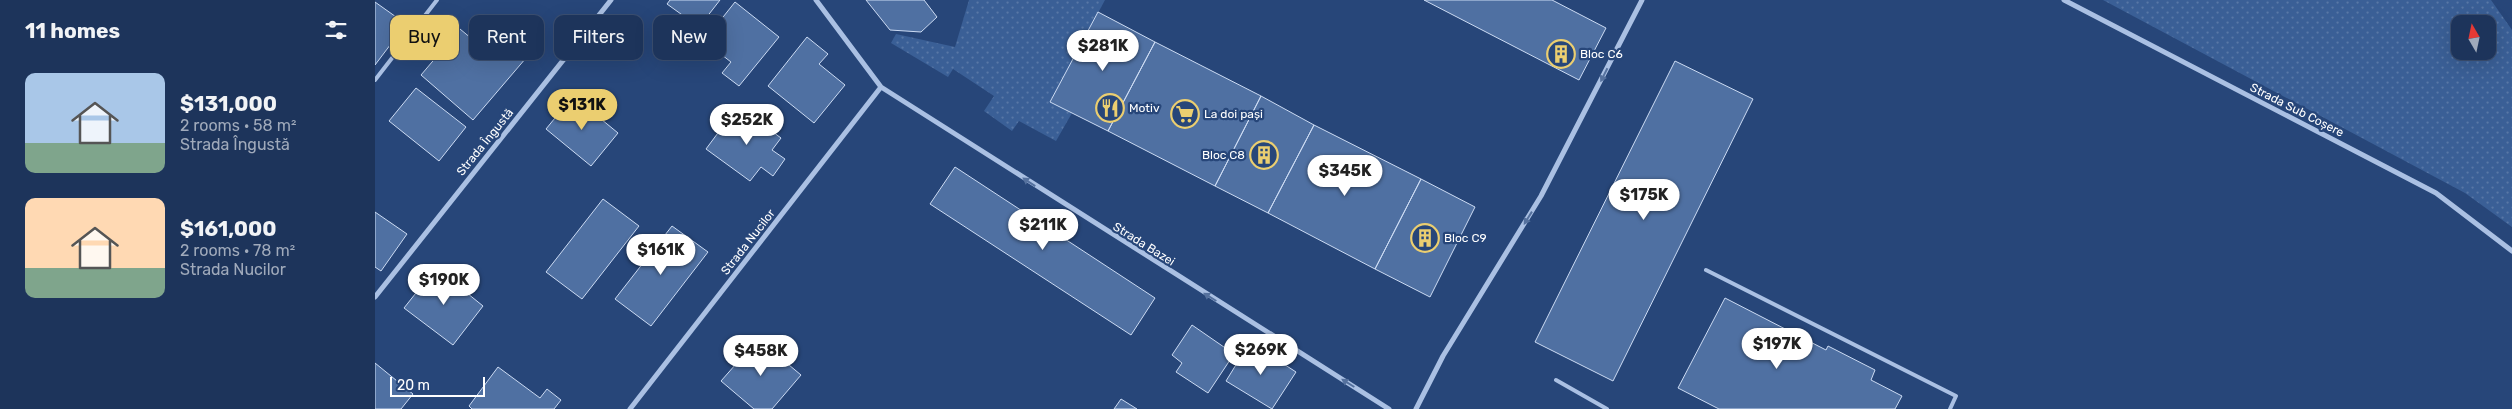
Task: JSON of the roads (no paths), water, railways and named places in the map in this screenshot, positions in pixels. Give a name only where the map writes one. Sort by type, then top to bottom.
[{"type":"street","name":"Strada Îngustă","points":[[375,297],[611,0]]},
{"type":"street","points":[[1416,409],[1443,356],[1541,196],[1642,0]]},
{"type":"street","name":"Strada Sub Coșere","points":[[2064,0],[2436,193],[2512,251]]},
{"type":"street","name":"Strada Bazei","points":[[819,1],[881,87],[1389,409]]},
{"type":"street","name":"Strada Nucilor","points":[[630,409],[881,87]]},
{"type":"lane","points":[[375,80],[437,0]]},
{"type":"lane","points":[[1706,270],[1957,396],[1950,409]]},
{"type":"lane","points":[[1556,380],[1607,409]]},
{"type":"place","name":"Bloc C6","points":[[1561,54]]},
{"type":"place","name":"Motiv","points":[[1110,108]]},
{"type":"place","name":"La doi pași","points":[[1185,114]]},
{"type":"place","name":"Bloc C8","points":[[1264,155]]},
{"type":"place","name":"Bloc C9","points":[[1425,238]]}]
